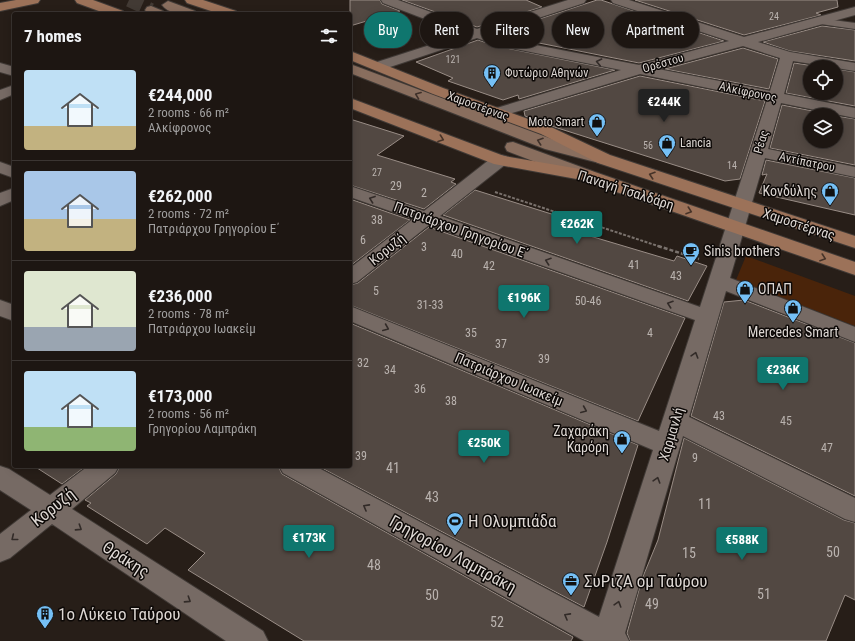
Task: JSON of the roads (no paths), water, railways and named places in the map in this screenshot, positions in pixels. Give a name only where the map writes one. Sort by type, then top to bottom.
[{"type":"main road","points":[[0,7],[34,0]]},
{"type":"main road","points":[[81,0],[114,12]]},
{"type":"main road","points":[[191,0],[226,12]]},
{"type":"main road","points":[[168,4],[186,12]]},
{"type":"main road","name":"Χαμοστέρνας","points":[[352,57],[380,66],[547,132],[604,159],[738,216],[855,242]]},
{"type":"main road","points":[[352,69],[551,145],[604,159]]},
{"type":"main road","points":[[352,84],[452,124]]},
{"type":"main road","name":"Παναγή Τσαλδάρη","points":[[352,104],[500,160],[586,175],[738,216],[855,269]]},
{"type":"main road","points":[[495,140],[586,175]]},
{"type":"street","name":"Αλκίφρονος","points":[[387,0],[496,41],[855,113]]},
{"type":"street","points":[[380,66],[580,0]]},
{"type":"street","points":[[617,0],[788,56],[855,67]]},
{"type":"street","name":"Ορέστου","points":[[496,113],[638,70],[855,11]]},
{"type":"street","points":[[818,21],[855,26]]},
{"type":"street","name":"Ρέας","points":[[738,216],[788,56]]},
{"type":"street","points":[[0,67],[12,71]]},
{"type":"street","points":[[0,95],[12,90]]},
{"type":"street","name":"Αντίπατρου","points":[[758,152],[855,172]]},
{"type":"street","name":"Κορυζή","points":[[352,276],[500,160]]},
{"type":"street","points":[[0,167],[12,172]]},
{"type":"street","name":"Πατριάρχου Γρηγορίου Ε΄","points":[[352,192],[707,317]]},
{"type":"street","points":[[0,200],[12,194]]},
{"type":"street","name":"Χαρμανλή","points":[[609,640],[738,216]]},
{"type":"street","points":[[720,274],[855,335]]},
{"type":"street","points":[[0,307],[12,313]]},
{"type":"street","name":"Πατριάρχου Ιωακείμ","points":[[352,314],[671,433],[855,511]]},
{"type":"street","name":"Κορυζή","points":[[0,550],[103,468]]},
{"type":"street","name":"Γρηγορίου Λαμπράκη","points":[[296,468],[609,640]]},
{"type":"street","name":"Θράκης","points":[[0,476],[252,641]]},
{"type":"tunnel","points":[[129,0],[151,10]]},
{"type":"place","name":"Φυτώριο Αθηνών","points":[[492,88]]},
{"type":"place","name":"Moto Smart","points":[[597,137]]},
{"type":"place","name":"Lancia","points":[[667,158]]},
{"type":"place","name":"Κονδύλης","points":[[830,206]]},
{"type":"place","name":"Sinis brothers","points":[[691,266]]},
{"type":"place","name":"ΟΠΑΠ","points":[[745,304]]},
{"type":"place","name":"Mercedes Smart","points":[[793,323]]},
{"type":"place","name":"Ζαχαράκη Καρόρη","points":[[622,454]]},
{"type":"place","name":"Η Ολυμπιάδα","points":[[455,536]]},
{"type":"place","name":"ΣυΡιζΑ ομ Ταύρου","points":[[571,596]]},
{"type":"place","name":"1ο Λύκειο Ταύρου","points":[[45,629]]}]
